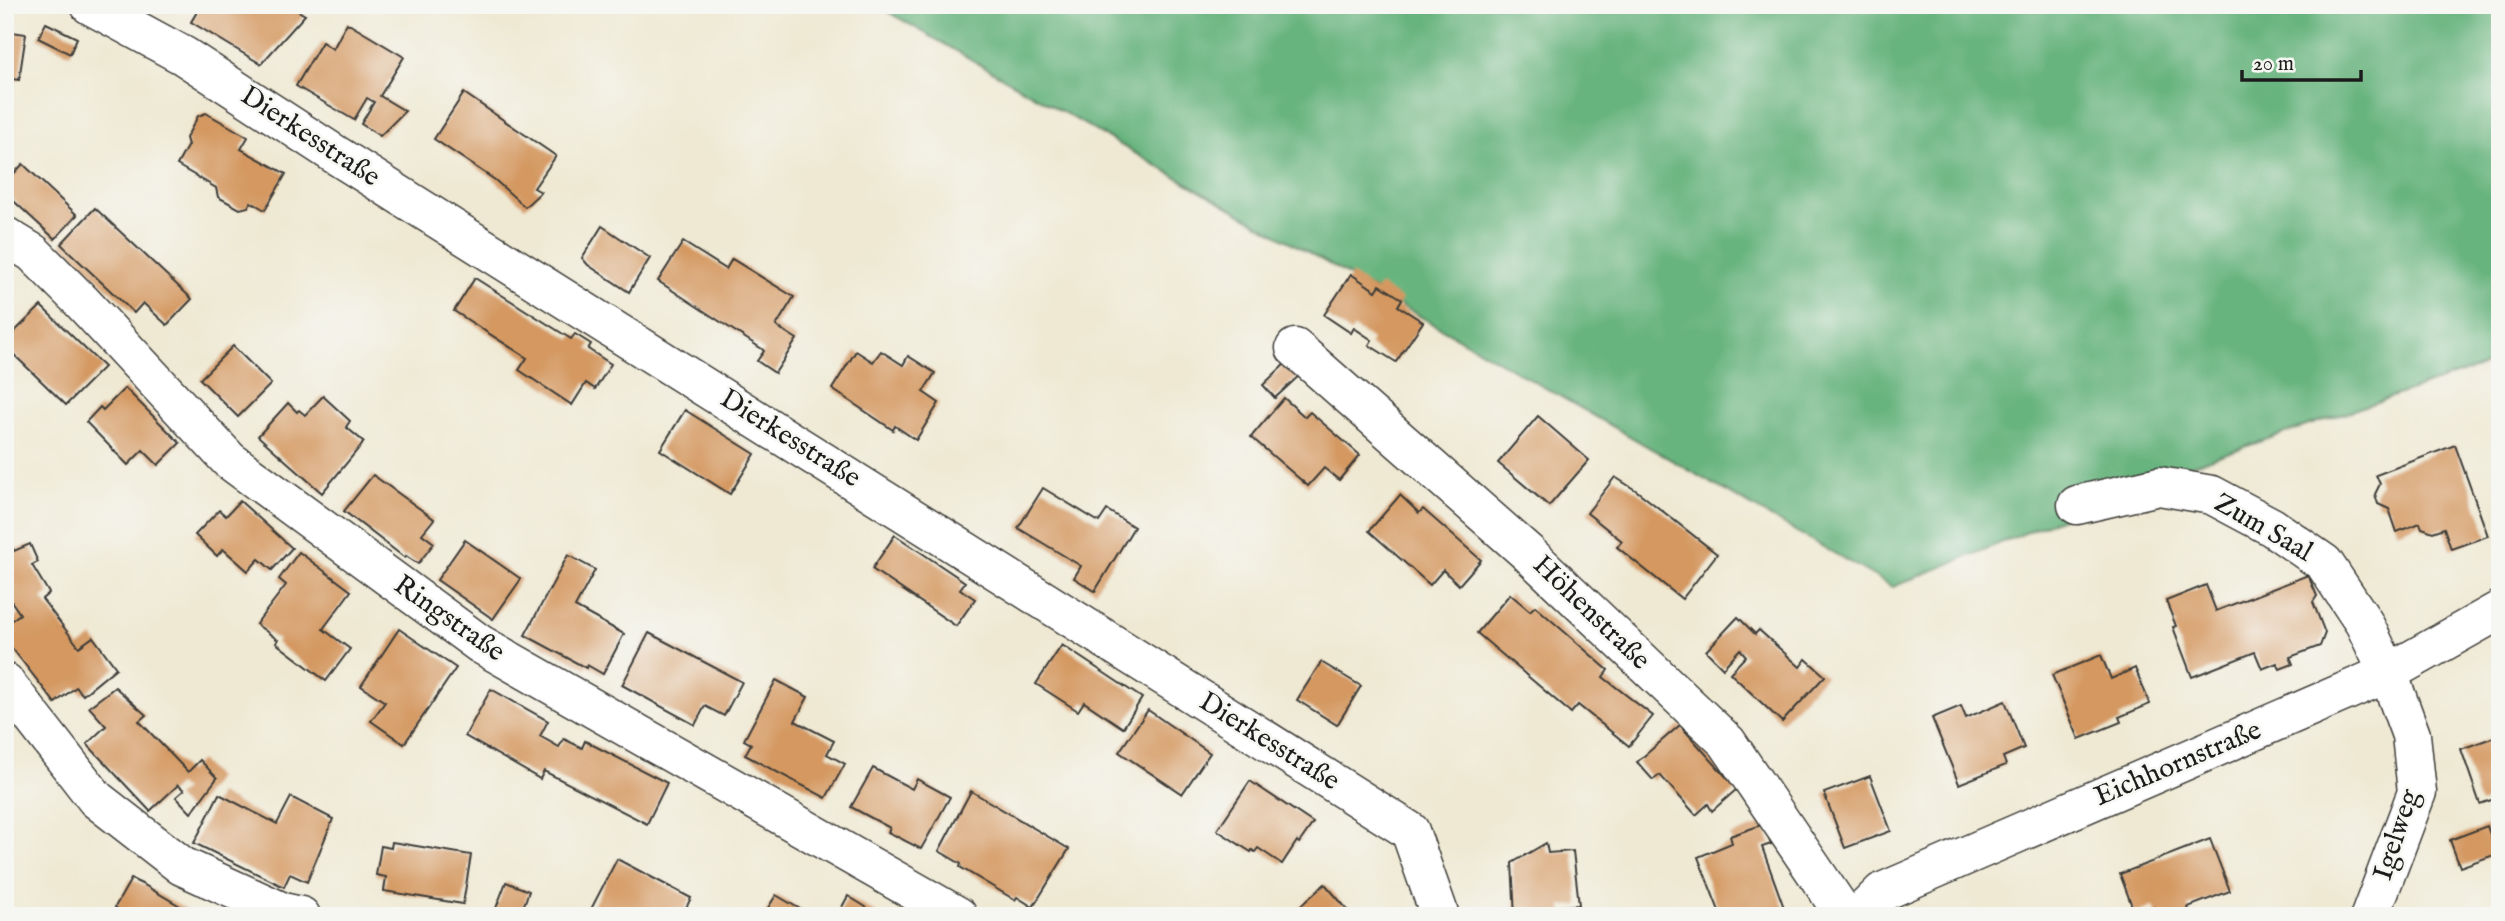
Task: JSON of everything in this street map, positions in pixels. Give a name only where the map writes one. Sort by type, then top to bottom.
[{"type":"street","name":"Dierkesstraße","points":[[90,5],[184,56],[1410,831],[1440,916]]},
{"type":"street","name":"Ringstraße","points":[[5,236],[33,253],[229,460],[480,644],[958,916]]},
{"type":"street","name":"Höhenstraße","points":[[1295,348],[1528,553],[1727,742],[1845,916]]},
{"type":"street","name":"Zum Saal","points":[[2077,505],[2159,486],[2212,495],[2260,520],[2324,563],[2364,623],[2388,673]]},
{"type":"street","name":"Eichhornstraße","points":[[1858,916],[1882,892],[2388,673],[2500,610]]},
{"type":"street","name":"Igelweg","points":[[2370,916],[2417,792],[2411,735],[2388,673]]},
{"type":"street","points":[[5,682],[96,799],[182,866],[283,912],[301,916]]},
{"type":"green space","points":[[876,5],[2500,5],[2500,360],[2189,466],[1893,587]]},
{"type":"building","points":[[201,5],[259,5],[268,11],[272,5],[288,5],[305,15],[261,64],[191,22]]},
{"type":"building","points":[[46,23],[77,38],[70,54],[38,38]]},
{"type":"building","points":[[347,23],[404,57],[380,96],[405,111],[380,136],[361,124],[374,102],[367,98],[354,120],[296,86],[322,42],[333,49]]},
{"type":"building","points":[[5,31],[26,34],[19,80],[5,78]]},
{"type":"building","points":[[464,93],[556,156],[534,188],[541,192],[525,207],[495,180],[434,139]]},
{"type":"building","points":[[206,113],[248,137],[241,149],[286,174],[265,210],[251,202],[248,207],[240,209],[218,197],[216,188],[177,165],[188,145],[186,138],[198,116]]},
{"type":"building","points":[[5,115],[13,116],[7,163],[5,163]]},
{"type":"building","points":[[23,164],[77,215],[55,239],[5,193],[5,183]]},
{"type":"building","points":[[95,208],[192,299],[167,325],[143,303],[134,313],[61,244]]},
{"type":"building","points":[[602,226],[650,258],[629,292],[588,265],[582,258]]},
{"type":"building","points":[[683,242],[726,269],[732,259],[794,297],[776,326],[797,339],[775,373],[757,361],[764,351],[762,349],[658,281]]},
{"type":"building","points":[[1351,274],[1376,291],[1380,285],[1402,299],[1398,306],[1423,322],[1396,362],[1369,345],[1372,340],[1354,328],[1351,333],[1324,315]]},
{"type":"building","points":[[475,278],[571,339],[575,334],[591,344],[588,349],[611,364],[595,389],[586,383],[572,405],[519,370],[527,358],[454,311]]},
{"type":"building","points":[[41,306],[104,367],[66,405],[5,346],[5,341]]},
{"type":"building","points":[[233,346],[271,384],[238,417],[200,379]]},
{"type":"building","points":[[856,351],[873,362],[881,351],[903,365],[908,356],[935,373],[923,392],[939,403],[916,440],[895,426],[893,430],[832,389]]},
{"type":"building","points":[[1289,360],[1301,374],[1275,398],[1263,385]]},
{"type":"building","points":[[125,388],[180,443],[158,465],[143,450],[128,465],[86,422],[100,407],[103,410]]},
{"type":"building","points":[[323,396],[350,421],[346,427],[364,442],[322,493],[258,436],[288,403],[297,412],[299,410],[305,415]]},
{"type":"building","points":[[1284,398],[1305,417],[1310,412],[1360,455],[1339,480],[1324,468],[1308,486],[1251,437]]},
{"type":"building","points":[[685,410],[755,454],[730,494],[660,450]]},
{"type":"building","points":[[1538,416],[1589,460],[1549,506],[1498,463]]},
{"type":"building","points":[[2455,445],[2488,536],[2451,549],[2444,528],[2433,532],[2422,528],[2420,523],[2397,532],[2389,509],[2378,504],[2375,494],[2380,484],[2376,475]]},
{"type":"building","points":[[373,475],[434,519],[422,534],[434,543],[418,564],[406,556],[405,558],[344,511]]},
{"type":"building","points":[[1615,477],[1717,554],[1682,599],[1617,547],[1622,541],[1587,513]]},
{"type":"building","points":[[1043,488],[1099,522],[1107,510],[1134,527],[1095,591],[1074,578],[1081,566],[1018,528]]},
{"type":"building","points":[[1400,495],[1419,513],[1423,509],[1481,560],[1459,585],[1443,570],[1430,585],[1369,531]]},
{"type":"building","points":[[240,501],[292,548],[272,570],[259,559],[248,571],[223,549],[217,556],[195,535],[219,510],[226,516]]},
{"type":"building","points":[[5,531],[14,551],[30,544],[38,562],[32,565],[49,593],[42,599],[79,647],[93,637],[116,668],[83,695],[76,687],[55,703],[5,639],[5,625],[20,614],[5,592]]},
{"type":"building","points":[[895,535],[965,582],[960,589],[975,599],[956,626],[872,569]]},
{"type":"building","points":[[465,540],[521,579],[493,619],[437,580]]},
{"type":"building","points":[[299,552],[351,591],[323,629],[350,649],[326,681],[276,643],[278,640],[256,624],[286,585],[279,579]]},
{"type":"building","points":[[568,555],[595,570],[575,607],[624,634],[603,674],[587,665],[586,668],[525,635]]},
{"type":"building","points":[[2308,575],[2317,596],[2313,602],[2325,633],[2320,646],[2290,657],[2293,664],[2280,669],[2277,663],[2262,669],[2255,652],[2192,677],[2166,601],[2206,585],[2216,611]]},
{"type":"building","points":[[1510,594],[1530,611],[1535,606],[1608,670],[1603,677],[1653,716],[1629,746],[1578,705],[1571,713],[1477,633]]},
{"type":"building","points":[[1738,617],[1755,634],[1759,630],[1800,667],[1806,659],[1825,676],[1782,722],[1730,673],[1746,656],[1740,649],[1723,668],[1706,651]]},
{"type":"building","points":[[399,629],[456,668],[404,744],[371,721],[385,702],[361,686]]},
{"type":"building","points":[[649,633],[742,682],[724,716],[705,706],[695,725],[622,685]]},
{"type":"building","points":[[1062,645],[1142,698],[1123,728],[1084,702],[1078,711],[1036,684]]},
{"type":"building","points":[[2101,655],[2111,679],[2135,668],[2150,704],[2119,717],[2121,722],[2079,739],[2052,675]]},
{"type":"building","points":[[1321,662],[1361,686],[1337,725],[1297,700]]},
{"type":"building","points":[[776,680],[808,697],[795,721],[834,741],[827,754],[845,764],[826,798],[745,755],[751,744],[744,740]]},
{"type":"building","points":[[115,687],[146,715],[139,721],[188,772],[200,760],[217,778],[191,813],[176,797],[184,790],[178,785],[150,811],[87,744],[106,726],[89,707]]},
{"type":"building","points":[[491,689],[548,721],[540,736],[559,747],[564,739],[582,748],[585,741],[667,783],[647,824],[544,771],[540,779],[465,736]]},
{"type":"building","points":[[2005,701],[2024,748],[2003,757],[2006,765],[1959,784],[1932,718],[1961,706],[1966,718]]},
{"type":"building","points":[[1148,710],[1210,753],[1182,794],[1119,752]]},
{"type":"building","points":[[1680,725],[1737,789],[1712,811],[1708,804],[1696,815],[1660,775],[1653,780],[1637,762]]},
{"type":"building","points":[[2500,735],[2500,797],[2480,804],[2461,749]]},
{"type":"building","points":[[873,768],[912,789],[917,779],[950,797],[921,849],[888,832],[890,828],[851,807]]},
{"type":"building","points":[[1870,776],[1891,831],[1845,848],[1824,793]]},
{"type":"building","points":[[1250,781],[1313,823],[1282,864],[1258,848],[1251,852],[1217,830]]},
{"type":"building","points":[[971,791],[1069,849],[1033,907],[1017,897],[1015,900],[939,851]]},
{"type":"building","points":[[219,794],[277,824],[291,797],[333,819],[307,882],[290,874],[284,887],[194,843]]},
{"type":"building","points":[[1764,824],[1771,844],[1762,847],[1787,916],[1721,916],[1698,857],[1732,843],[1730,836]]},
{"type":"building","points":[[2487,826],[2497,854],[2460,867],[2450,840]]},
{"type":"building","points":[[2210,839],[2230,891],[2188,907],[2190,914],[2186,916],[2157,916],[2153,907],[2135,914],[2120,874]]},
{"type":"building","points":[[392,842],[471,855],[463,904],[384,891],[386,877],[376,875],[381,846],[391,848]]},
{"type":"building","points":[[1546,843],[1548,853],[1573,851],[1579,905],[1562,906],[1563,916],[1515,916],[1512,863]]},
{"type":"building","points":[[617,859],[691,898],[682,916],[595,916],[589,913]]},
{"type":"building","points":[[131,879],[197,916],[126,916],[115,907]]},
{"type":"building","points":[[506,882],[529,891],[520,916],[493,916]]},
{"type":"building","points":[[1325,884],[1353,916],[1289,916]]},
{"type":"building","points":[[776,895],[812,916],[763,916]]},
{"type":"building","points":[[848,896],[874,912],[881,916],[837,916]]},
{"type":"building","points":[[906,903],[928,916],[898,916]]}]
